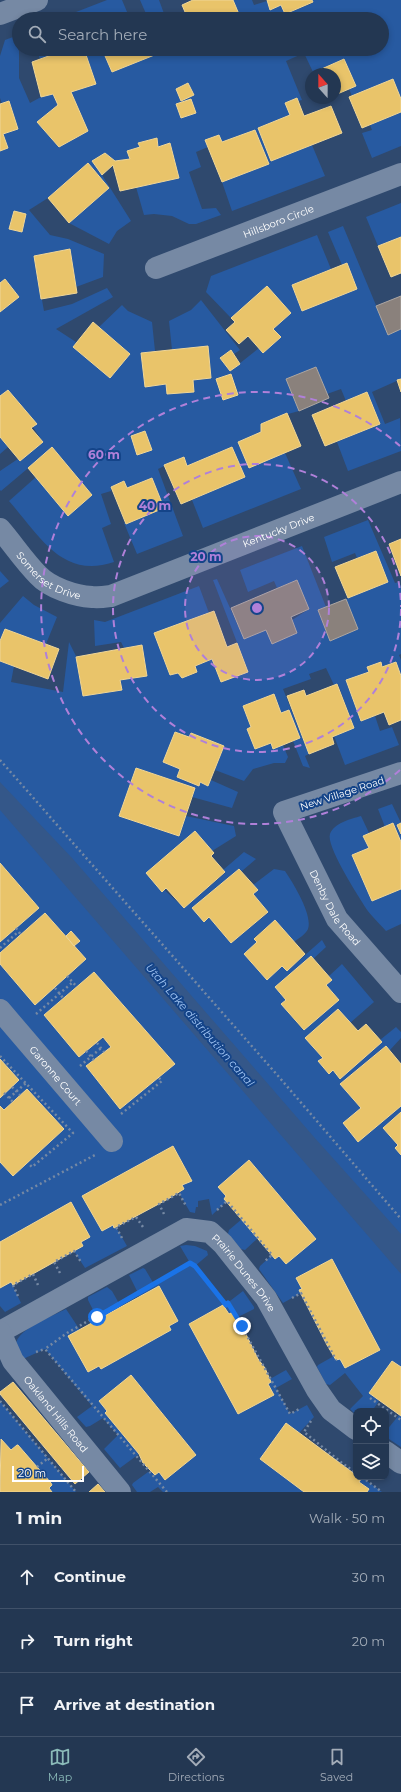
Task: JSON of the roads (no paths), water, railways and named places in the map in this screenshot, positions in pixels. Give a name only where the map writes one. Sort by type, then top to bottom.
[{"type":"street","points":[[0,14],[37,0]]},
{"type":"street","name":"Hillsboro Circle","points":[[156,268],[401,174]]},
{"type":"street","name":"Kentucky Drive","points":[[110,596],[401,482]]},
{"type":"street","name":"Somerset Drive","points":[[0,530],[39,576],[51,585],[84,596],[110,596]]},
{"type":"street","name":"New Village Road","points":[[284,812],[401,773]]},
{"type":"street","name":"Denby Dale Road","points":[[284,812],[337,919],[401,992]]},
{"type":"street","name":"Garonne Court","points":[[0,1010],[112,1141]]},
{"type":"street","name":"Prairie Dunes Drive","points":[[0,1332],[186,1230],[210,1232],[223,1244],[266,1298],[313,1384],[331,1410],[353,1427]]},
{"type":"street","name":"Oakland Hills Road","points":[[0,1332],[13,1361],[120,1492]]},
{"type":"street","points":[[389,1454],[401,1463]]},
{"type":"water","name":"Utah Lake distribution canal","points":[[0,782],[73,859],[314,1137],[401,1234],[401,1274],[0,810]]}]
